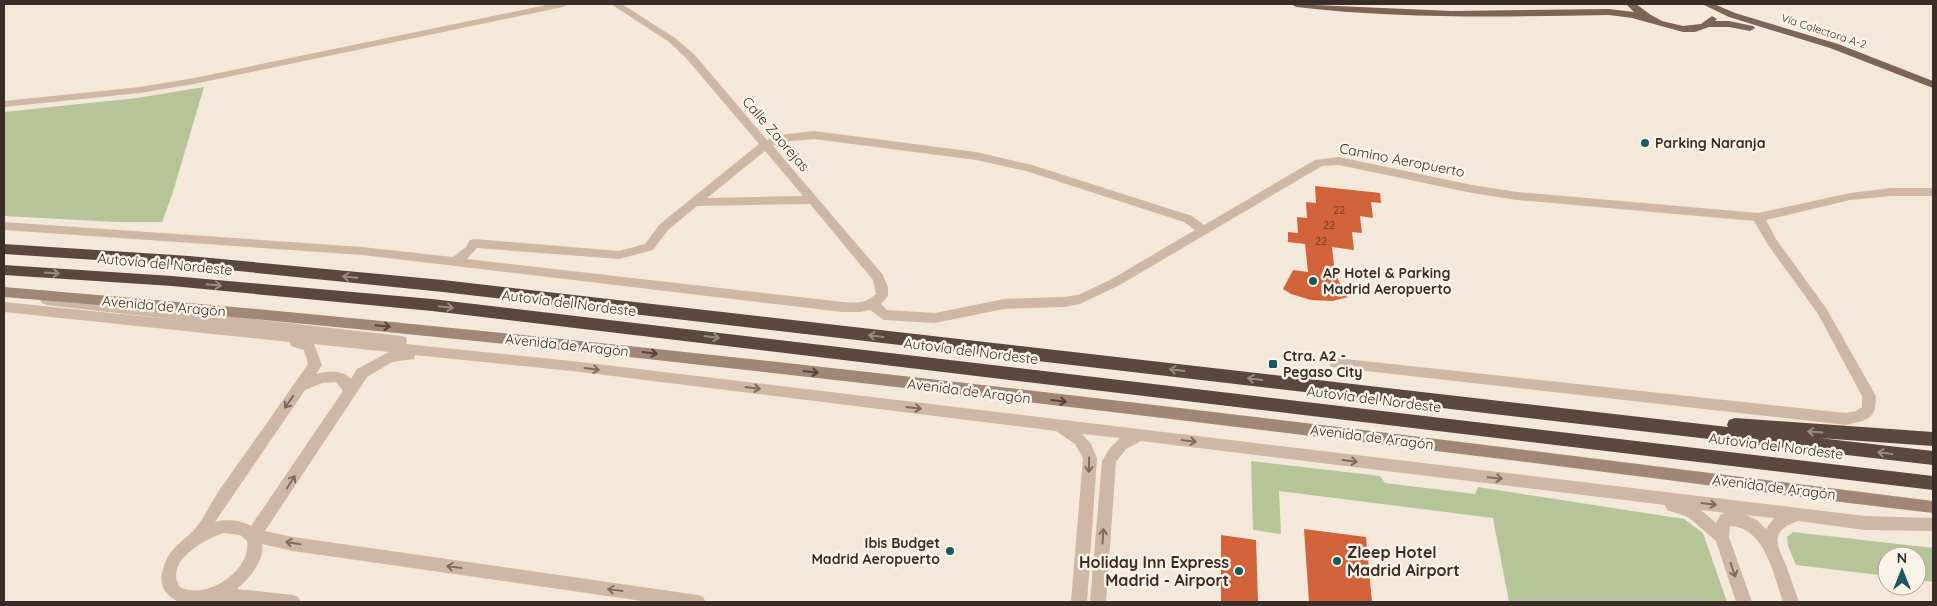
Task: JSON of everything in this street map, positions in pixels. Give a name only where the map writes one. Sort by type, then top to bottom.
[{"type":"highway","name":"Autovía del Nordeste","points":[[4,249],[189,262],[443,286],[1933,458]]},
{"type":"highway","name":"Autovía del Nordeste","points":[[4,270],[172,281],[432,305],[1933,483]]},
{"type":"highway","points":[[1492,407],[1933,439]]},
{"type":"main road","points":[[1296,4],[1422,14],[1608,12],[1633,15],[1653,21]]},
{"type":"main road","points":[[1378,4],[1453,7],[1608,4]]},
{"type":"main road","points":[[1631,4],[1643,16],[1653,21]]},
{"type":"main road","points":[[1707,4],[1713,13],[1708,24]]},
{"type":"main road","name":"Vía Colectora A-2","points":[[1707,4],[1732,15],[1834,46],[1933,84]]},
{"type":"main road","name":"Vía Colectora A-2","points":[[1653,21],[1679,28],[1696,28],[1708,24],[1729,24],[1752,28],[1866,65],[1933,93]]},
{"type":"street","points":[[4,104],[140,90],[194,81],[563,4]]},
{"type":"street","name":"Calle Zaorejas","points":[[616,4],[681,47],[813,200],[878,278],[882,287],[882,296],[874,305]]},
{"type":"street","points":[[457,261],[470,250],[474,243],[619,255],[639,251],[648,247],[664,227],[765,145],[780,139],[814,135],[976,156],[1028,168],[1188,219],[1205,231]]},
{"type":"street","name":"Camino Aeropuerto","points":[[874,305],[884,315],[934,318],[1004,304],[1064,302],[1080,299],[1114,283],[1319,163],[1326,161],[1347,162],[1492,192],[1758,217],[1777,215],[1821,202],[1854,196],[1882,192],[1933,192]]},
{"type":"street","points":[[695,202],[813,200]]},
{"type":"street","points":[[1336,363],[1846,419],[1860,416],[1869,409],[1869,396],[1822,311],[1772,242],[1758,217]]},
{"type":"street","points":[[4,226],[362,251],[843,308],[861,308],[874,305]]},
{"type":"street","points":[[4,294],[144,312],[363,335],[572,366]]},
{"type":"street","name":"Avenida de Aragón","points":[[4,294],[152,304],[587,346],[1482,450],[1933,507]]},
{"type":"street","points":[[4,307],[572,366],[1798,515],[1866,522],[1933,525]]},
{"type":"street","points":[[198,536],[316,364],[309,347],[274,336]]},
{"type":"street","points":[[253,537],[362,373],[390,358],[406,355],[483,357]]},
{"type":"street","points":[[301,386],[319,377],[330,376],[341,378],[348,385],[350,392]]},
{"type":"street","points":[[1045,424],[1071,432],[1085,446],[1090,458],[1079,602]]},
{"type":"street","points":[[1098,602],[1109,461],[1114,451],[1124,441],[1140,436]]},
{"type":"street","points":[[1649,497],[1693,512],[1722,537]]},
{"type":"street","points":[[1769,545],[1773,529],[1783,519],[1798,515]]},
{"type":"street","points":[[1744,602],[1722,537],[1722,525],[1726,519],[1736,518],[1753,524],[1769,545],[1791,602]]},
{"type":"street","points":[[1866,522],[1933,533]]},
{"type":"street","points":[[203,598],[233,584],[248,569],[254,558],[256,547],[253,537],[246,530],[236,526],[224,526],[198,536],[188,543],[172,562],[168,581],[170,596],[178,595],[187,598],[203,598],[258,597],[293,602]]},
{"type":"street","points":[[253,537],[698,602]]},
{"type":"green space","points":[[204,87],[172,195],[162,222],[115,222],[4,216],[4,112],[137,98]]},
{"type":"green space","points":[[1251,461],[1380,476],[1385,483],[1475,494],[1478,487],[1684,519],[1703,533],[1727,602],[1509,602],[1493,518],[1279,491],[1281,534],[1253,530]]},
{"type":"green space","points":[[1793,532],[1916,546],[1877,546],[1877,575],[1796,565],[1788,546],[1787,537]]},
{"type":"green space","points":[[1927,547],[1933,548],[1933,582],[1927,581]]},
{"type":"building","points":[[1315,186],[1380,193],[1381,203],[1371,202],[1373,218],[1360,216],[1362,233],[1352,232],[1354,250],[1332,247],[1335,274],[1348,297],[1332,301],[1311,300],[1291,294],[1283,289],[1293,270],[1308,272],[1305,244],[1288,242],[1288,232],[1298,233],[1297,217],[1307,218],[1306,202],[1316,203]]},
{"type":"building","name":"Zleep Hotel Madrid Airport","points":[[1304,529],[1366,537],[1372,602],[1309,602]]},
{"type":"building","name":"Holiday Inn Express Madrid - Airport","points":[[1221,535],[1256,540],[1258,602],[1221,602]]},
{"type":"place","name":"Parking Naranja","points":[[1645,143]]},
{"type":"place","name":"AP Hotel & Parking Madrid Aeropuerto","points":[[1313,281]]},
{"type":"place","name":"Ctra. A2 - Pegaso City","points":[[1273,364]]},
{"type":"place","name":"Ibis Budget Madrid Aeropuerto","points":[[950,551]]},
{"type":"place","name":"Zleep Hotel Madrid Airport","points":[[1337,561]]},
{"type":"place","name":"Holiday Inn Express Madrid - Airport","points":[[1239,571]]}]
